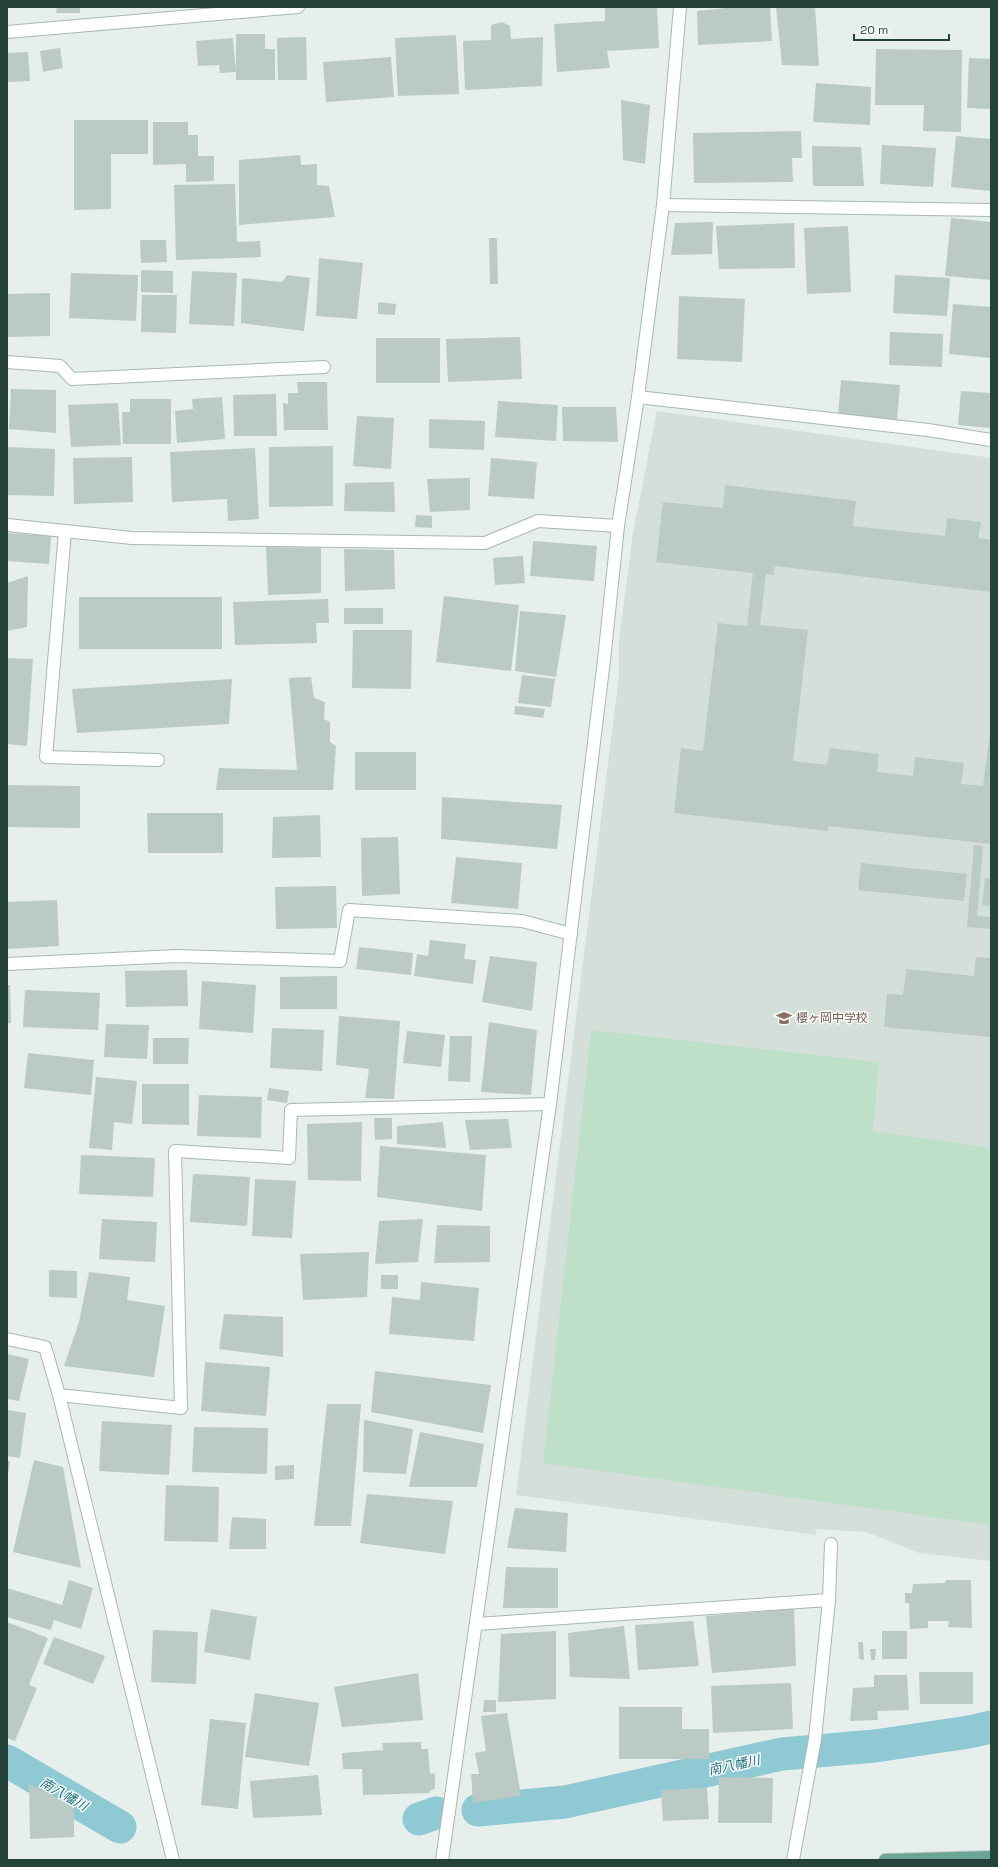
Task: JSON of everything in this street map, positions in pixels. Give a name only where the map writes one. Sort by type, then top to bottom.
[{"type":"main road","points":[[885,1860],[991,1857]]},
{"type":"street","points":[[7,32],[298,7]]},
{"type":"street","points":[[442,1860],[550,1104],[604,668],[618,526],[638,397],[663,205],[680,7]]},
{"type":"street","points":[[663,205],[991,210]]},
{"type":"street","points":[[7,362],[60,366],[72,380],[324,367]]},
{"type":"street","points":[[638,397],[928,430],[991,440]]},
{"type":"street","points":[[7,525],[132,538],[485,543],[538,521],[618,526]]},
{"type":"street","points":[[66,531],[46,757],[158,760]]},
{"type":"street","points":[[7,964],[177,956],[340,962],[349,910],[522,921],[571,934]]},
{"type":"street","points":[[59,1395],[181,1408],[175,1151],[288,1158],[291,1110],[550,1104]]},
{"type":"street","points":[[7,1339],[45,1347],[59,1395],[173,1860]]},
{"type":"street","points":[[793,1860],[815,1739],[829,1600],[831,1544]]},
{"type":"street","points":[[476,1624],[829,1600]]},
{"type":"shaded area","name":"櫻ヶ岡中学校","points":[[657,411],[991,458],[991,1561],[919,1553],[866,1532],[816,1529],[816,1535],[516,1495],[619,676],[619,640],[633,533]]},
{"type":"green space","points":[[591,1030],[879,1062],[873,1131],[991,1148],[991,1525],[543,1463]]},
{"type":"building","points":[[57,7],[80,7],[80,13],[56,13]]},
{"type":"building","points":[[605,7],[657,7],[659,48],[607,51],[610,68],[557,72],[554,24],[605,21]]},
{"type":"building","points":[[736,7],[770,7],[772,41],[698,45],[697,11]]},
{"type":"building","points":[[776,7],[815,7],[819,66],[782,65]]},
{"type":"building","points":[[502,22],[510,26],[511,39],[543,37],[542,86],[465,90],[463,41],[491,40],[491,25]]},
{"type":"building","points":[[236,34],[265,34],[265,49],[275,49],[275,80],[236,80]]},
{"type":"building","points":[[456,35],[459,94],[398,96],[395,38]]},
{"type":"building","points":[[306,37],[307,80],[278,80],[277,38]]},
{"type":"building","points":[[233,38],[236,72],[220,73],[219,65],[198,66],[196,41]]},
{"type":"building","points":[[60,48],[63,68],[43,72],[40,51]]},
{"type":"building","points":[[876,49],[962,50],[961,132],[923,131],[924,105],[875,105]]},
{"type":"building","points":[[28,52],[30,81],[7,82],[7,53]]},
{"type":"building","points":[[391,57],[394,97],[326,102],[323,62]]},
{"type":"building","points":[[969,58],[991,59],[991,109],[967,108]]},
{"type":"building","points":[[816,83],[871,87],[870,125],[813,122]]},
{"type":"building","points":[[621,100],[650,105],[645,164],[623,160]]},
{"type":"building","points":[[74,120],[148,120],[148,154],[111,154],[111,209],[74,210]]},
{"type":"building","points":[[153,122],[188,122],[188,135],[198,135],[198,156],[214,156],[214,181],[186,182],[186,164],[153,165]]},
{"type":"building","points":[[801,131],[802,158],[792,158],[793,182],[694,183],[693,133]]},
{"type":"building","points":[[956,136],[991,139],[991,191],[951,187]]},
{"type":"building","points":[[882,145],[936,148],[933,187],[880,184]]},
{"type":"building","points":[[812,146],[861,147],[864,186],[813,186]]},
{"type":"building","points":[[300,155],[301,165],[317,164],[317,185],[329,186],[335,217],[239,225],[239,160]]},
{"type":"building","points":[[235,184],[237,242],[260,241],[261,257],[176,260],[174,185]]},
{"type":"building","points":[[951,218],[991,222],[991,280],[945,276]]},
{"type":"building","points":[[713,222],[712,254],[671,255],[675,223]]},
{"type":"building","points":[[794,223],[795,268],[719,269],[716,226]]},
{"type":"building","points":[[848,226],[851,292],[807,294],[804,228]]},
{"type":"building","points":[[489,238],[497,238],[498,284],[490,284]]},
{"type":"building","points":[[140,240],[166,240],[167,262],[141,263]]},
{"type":"building","points":[[319,258],[363,263],[357,319],[316,316]]},
{"type":"building","points":[[141,270],[173,271],[173,293],[141,292]]},
{"type":"building","points":[[192,271],[237,273],[234,326],[189,324]]},
{"type":"building","points":[[71,273],[138,275],[136,321],[69,318]]},
{"type":"building","points":[[287,275],[310,278],[304,331],[241,323],[242,278],[282,282]]},
{"type":"building","points":[[895,275],[950,278],[947,316],[893,313]]},
{"type":"building","points":[[50,293],[50,336],[7,337],[7,294]]},
{"type":"building","points":[[142,295],[177,295],[176,333],[141,332]]},
{"type":"building","points":[[679,296],[745,299],[742,362],[677,359]]},
{"type":"building","points":[[378,302],[396,304],[395,315],[378,314]]},
{"type":"building","points":[[953,304],[991,307],[991,358],[949,354]]},
{"type":"building","points":[[890,332],[943,334],[942,367],[889,365]]},
{"type":"building","points":[[520,337],[522,379],[448,382],[446,339]]},
{"type":"building","points":[[376,338],[440,338],[440,383],[376,383]]},
{"type":"building","points":[[841,380],[900,385],[897,420],[838,415]]},
{"type":"building","points":[[297,382],[327,382],[328,430],[284,430],[283,403],[288,404],[288,393],[298,393]]},
{"type":"building","points":[[11,389],[56,390],[56,433],[9,429]]},
{"type":"building","points":[[961,391],[991,393],[991,428],[958,425]]},
{"type":"building","points":[[276,394],[277,436],[234,436],[233,395]]},
{"type":"building","points":[[222,397],[225,439],[177,443],[175,411],[193,409],[192,399]]},
{"type":"building","points":[[130,399],[171,399],[171,444],[123,444],[122,412],[130,412]]},
{"type":"building","points":[[498,401],[558,405],[556,441],[495,437]]},
{"type":"building","points":[[118,403],[121,445],[71,447],[68,405]]},
{"type":"building","points":[[562,407],[616,407],[618,442],[563,441]]},
{"type":"building","points":[[357,416],[394,418],[391,469],[353,466]]},
{"type":"building","points":[[429,419],[485,421],[484,450],[429,448]]},
{"type":"building","points":[[333,446],[333,506],[269,507],[269,447]]},
{"type":"building","points":[[7,447],[55,449],[54,496],[7,495]]},
{"type":"building","points":[[255,448],[259,519],[228,521],[227,499],[172,502],[170,452]]},
{"type":"building","points":[[132,457],[133,502],[74,504],[73,458]]},
{"type":"building","points":[[491,458],[537,462],[534,499],[488,496]]},
{"type":"building","points":[[470,478],[470,510],[430,512],[427,479]]},
{"type":"building","points":[[394,482],[395,512],[344,511],[345,483]]},
{"type":"building","points":[[725,485],[856,501],[853,526],[945,536],[947,518],[981,522],[978,538],[991,540],[991,592],[775,566],[774,575],[766,574],[760,625],[808,630],[793,761],[827,765],[830,748],[879,754],[877,772],[913,776],[915,757],[964,763],[961,784],[983,786],[991,724],[991,844],[828,826],[828,831],[674,813],[681,748],[703,751],[718,623],[747,626],[753,573],[656,562],[663,502],[723,508]]},
{"type":"building","points":[[416,515],[432,516],[432,528],[415,527]]},
{"type":"building","points":[[7,533],[51,536],[49,564],[7,561]]},
{"type":"building","points":[[533,541],[597,546],[594,581],[530,576]]},
{"type":"building","points":[[266,547],[321,548],[321,593],[268,595]]},
{"type":"building","points":[[344,549],[394,550],[395,589],[345,591]]},
{"type":"building","points":[[523,556],[525,583],[495,585],[493,558]]},
{"type":"building","points":[[28,576],[27,627],[7,631],[7,583]]},
{"type":"building","points":[[444,596],[519,605],[511,671],[436,662]]},
{"type":"building","points":[[79,597],[222,597],[222,649],[79,649]]},
{"type":"building","points":[[328,599],[329,623],[316,623],[317,643],[235,645],[233,602]]},
{"type":"building","points":[[344,608],[383,608],[383,624],[344,624]]},
{"type":"building","points":[[520,611],[566,615],[556,677],[515,671]]},
{"type":"building","points":[[353,630],[412,630],[411,689],[352,688]]},
{"type":"building","points":[[7,658],[33,659],[27,746],[7,744]]},
{"type":"building","points":[[522,675],[555,679],[551,707],[518,703]]},
{"type":"building","points":[[311,677],[314,698],[325,702],[324,719],[330,722],[330,742],[336,746],[333,790],[216,790],[219,768],[297,770],[289,678]]},
{"type":"building","points":[[232,679],[229,724],[77,733],[72,689]]},
{"type":"building","points":[[515,706],[545,709],[543,718],[514,714]]},
{"type":"building","points":[[355,752],[416,752],[416,790],[355,790]]},
{"type":"building","points":[[7,785],[80,786],[80,828],[7,827]]},
{"type":"building","points":[[442,797],[562,805],[557,849],[441,839]]},
{"type":"building","points":[[147,813],[223,813],[223,853],[148,853]]},
{"type":"building","points":[[320,815],[321,857],[272,858],[273,817]]},
{"type":"building","points":[[398,837],[400,894],[362,896],[361,838]]},
{"type":"building","points":[[974,845],[983,846],[977,916],[991,917],[991,929],[967,927]]},
{"type":"building","points":[[456,857],[522,863],[518,909],[451,903]]},
{"type":"building","points":[[861,863],[967,874],[964,901],[858,890]]},
{"type":"building","points":[[985,878],[991,879],[991,906],[982,905]]},
{"type":"building","points":[[336,886],[337,928],[276,929],[275,887]]},
{"type":"building","points":[[57,900],[59,946],[7,949],[7,902]]},
{"type":"building","points":[[430,940],[466,944],[464,959],[476,960],[473,984],[414,976],[417,954],[428,956]]},
{"type":"building","points":[[359,947],[413,953],[411,975],[356,969]]},
{"type":"building","points":[[490,956],[537,962],[532,1011],[482,1002]]},
{"type":"building","points":[[976,957],[991,958],[991,1037],[884,1027],[887,994],[903,995],[906,969],[974,976]]},
{"type":"building","points":[[187,970],[188,1006],[126,1007],[125,971]]},
{"type":"building","points":[[337,976],[337,1009],[280,1009],[280,977]]},
{"type":"building","points":[[202,981],[256,985],[253,1033],[199,1029]]},
{"type":"building","points":[[7,985],[10,985],[11,1023],[7,1023]]},
{"type":"building","points":[[25,990],[100,993],[98,1030],[23,1027]]},
{"type":"building","points":[[339,1016],[400,1021],[394,1099],[365,1098],[369,1069],[336,1065]]},
{"type":"building","points":[[489,1022],[537,1030],[531,1095],[481,1092]]},
{"type":"building","points":[[106,1024],[149,1025],[147,1059],[104,1057]]},
{"type":"building","points":[[272,1028],[324,1030],[322,1071],[270,1068]]},
{"type":"building","points":[[407,1031],[445,1035],[441,1067],[403,1063]]},
{"type":"building","points":[[450,1036],[472,1036],[470,1082],[448,1081]]},
{"type":"building","points":[[153,1038],[189,1038],[188,1064],[153,1064]]},
{"type":"building","points":[[28,1053],[94,1060],[91,1095],[24,1088]]},
{"type":"building","points":[[96,1077],[137,1081],[132,1124],[114,1122],[112,1150],[89,1148]]},
{"type":"building","points":[[142,1084],[189,1084],[189,1125],[142,1124]]},
{"type":"building","points":[[269,1088],[289,1091],[287,1103],[267,1100]]},
{"type":"building","points":[[199,1095],[262,1097],[261,1138],[197,1136]]},
{"type":"building","points":[[374,1118],[392,1118],[392,1139],[375,1140]]},
{"type":"building","points":[[508,1119],[512,1148],[470,1150],[465,1120]]},
{"type":"building","points":[[362,1122],[361,1181],[308,1180],[307,1124]]},
{"type":"building","points":[[443,1122],[446,1148],[397,1144],[397,1126]]},
{"type":"building","points":[[380,1146],[486,1155],[482,1211],[377,1197]]},
{"type":"building","points":[[81,1155],[155,1158],[153,1197],[79,1194]]},
{"type":"building","points":[[193,1174],[250,1177],[247,1226],[190,1222]]},
{"type":"building","points":[[255,1179],[296,1181],[292,1238],[252,1236]]},
{"type":"building","points":[[102,1219],[157,1222],[155,1262],[99,1259]]},
{"type":"building","points":[[423,1219],[418,1262],[375,1264],[379,1221]]},
{"type":"building","points":[[437,1225],[490,1226],[490,1262],[434,1263]]},
{"type":"building","points":[[369,1252],[367,1297],[303,1300],[300,1254]]},
{"type":"building","points":[[49,1270],[77,1271],[77,1298],[49,1297]]},
{"type":"building","points":[[89,1272],[130,1277],[127,1300],[165,1306],[154,1377],[64,1366],[79,1322]]},
{"type":"building","points":[[381,1275],[398,1275],[398,1289],[381,1289]]},
{"type":"building","points":[[421,1282],[479,1288],[474,1341],[389,1334],[392,1297],[420,1300]]},
{"type":"building","points":[[224,1314],[283,1317],[283,1357],[219,1349]]},
{"type":"building","points":[[7,1354],[29,1359],[19,1401],[7,1399]]},
{"type":"building","points":[[205,1362],[270,1367],[266,1416],[201,1411]]},
{"type":"building","points":[[375,1371],[491,1385],[483,1433],[371,1412]]},
{"type":"building","points":[[327,1404],[361,1404],[351,1526],[314,1526]]},
{"type":"building","points":[[7,1410],[26,1413],[20,1458],[7,1456]]},
{"type":"building","points":[[364,1420],[413,1429],[406,1474],[363,1472]]},
{"type":"building","points":[[102,1421],[172,1425],[169,1475],[99,1471]]},
{"type":"building","points":[[194,1427],[268,1428],[267,1474],[192,1472]]},
{"type":"building","points":[[420,1432],[484,1444],[477,1487],[409,1487]]},
{"type":"building","points":[[34,1460],[63,1467],[81,1568],[13,1552]]},
{"type":"building","points":[[7,1461],[10,1461],[8,1475],[7,1475]]},
{"type":"building","points":[[294,1465],[294,1479],[275,1480],[275,1466]]},
{"type":"building","points":[[166,1485],[219,1487],[218,1542],[164,1541]]},
{"type":"building","points":[[367,1494],[453,1501],[445,1554],[360,1543]]},
{"type":"building","points":[[515,1508],[568,1513],[566,1552],[507,1548]]},
{"type":"building","points":[[232,1517],[266,1519],[266,1549],[229,1549]]},
{"type":"building","points":[[506,1567],[558,1568],[558,1608],[503,1608]]},
{"type":"building","points":[[69,1580],[93,1588],[81,1629],[54,1620],[51,1630],[7,1617],[7,1588],[62,1605]]},
{"type":"building","points":[[946,1580],[971,1580],[972,1628],[948,1627],[949,1621],[928,1621],[928,1628],[910,1629],[909,1603],[905,1603],[905,1593],[912,1593],[913,1584],[945,1583]]},
{"type":"building","points":[[211,1609],[257,1617],[250,1660],[204,1652]]},
{"type":"building","points":[[794,1609],[796,1666],[712,1673],[706,1616]]},
{"type":"building","points":[[693,1621],[699,1666],[638,1670],[635,1625]]},
{"type":"building","points":[[7,1622],[48,1638],[29,1685],[37,1688],[15,1741],[7,1738]]},
{"type":"building","points":[[624,1626],[630,1679],[570,1677],[568,1633]]},
{"type":"building","points":[[153,1630],[198,1632],[196,1684],[151,1682]]},
{"type":"building","points":[[556,1631],[556,1699],[498,1702],[501,1634]]},
{"type":"building","points":[[882,1631],[907,1631],[907,1659],[882,1659]]},
{"type":"building","points":[[54,1637],[105,1656],[93,1684],[43,1664]]},
{"type":"building","points":[[858,1642],[863,1642],[864,1660],[859,1659]]},
{"type":"building","points":[[870,1649],[876,1649],[875,1660],[871,1660]]},
{"type":"building","points":[[919,1672],[973,1672],[973,1704],[920,1704]]},
{"type":"building","points":[[418,1673],[423,1720],[342,1727],[334,1687]]},
{"type":"building","points":[[874,1675],[907,1675],[909,1710],[877,1711],[878,1720],[850,1721],[853,1688],[874,1687]]},
{"type":"building","points":[[791,1683],[793,1729],[713,1733],[711,1686]]},
{"type":"building","points":[[255,1693],[319,1703],[309,1766],[245,1757]]},
{"type":"building","points":[[484,1700],[496,1700],[496,1712],[483,1712]]},
{"type":"building","points":[[619,1707],[682,1707],[682,1729],[709,1729],[709,1759],[619,1759]]},
{"type":"building","points":[[507,1713],[521,1796],[473,1803],[471,1774],[479,1774],[475,1753],[486,1751],[481,1716]]},
{"type":"building","points":[[210,1719],[246,1723],[238,1809],[201,1805]]},
{"type":"building","points":[[421,1742],[421,1749],[428,1749],[430,1773],[435,1774],[435,1789],[431,1790],[429,1793],[363,1795],[362,1769],[343,1769],[342,1753],[383,1750],[382,1743]]},
{"type":"building","points":[[318,1775],[322,1815],[253,1818],[250,1781]]},
{"type":"building","points":[[719,1777],[773,1778],[772,1823],[718,1823]]},
{"type":"building","points":[[29,1784],[74,1806],[74,1837],[30,1839]]},
{"type":"building","points":[[707,1788],[709,1819],[663,1821],[661,1790]]},
{"type":"waterway","name":"南八幡川","points":[[478,1810],[565,1802],[782,1754],[875,1746],[969,1732],[991,1727]]},
{"type":"waterway","name":"南八幡川","points":[[7,1761],[120,1827]]},
{"type":"waterway","name":"南八幡川","points":[[419,1819],[436,1813]]},
{"type":"place","name":"櫻ヶ岡中学校","points":[[784,1018]]}]
